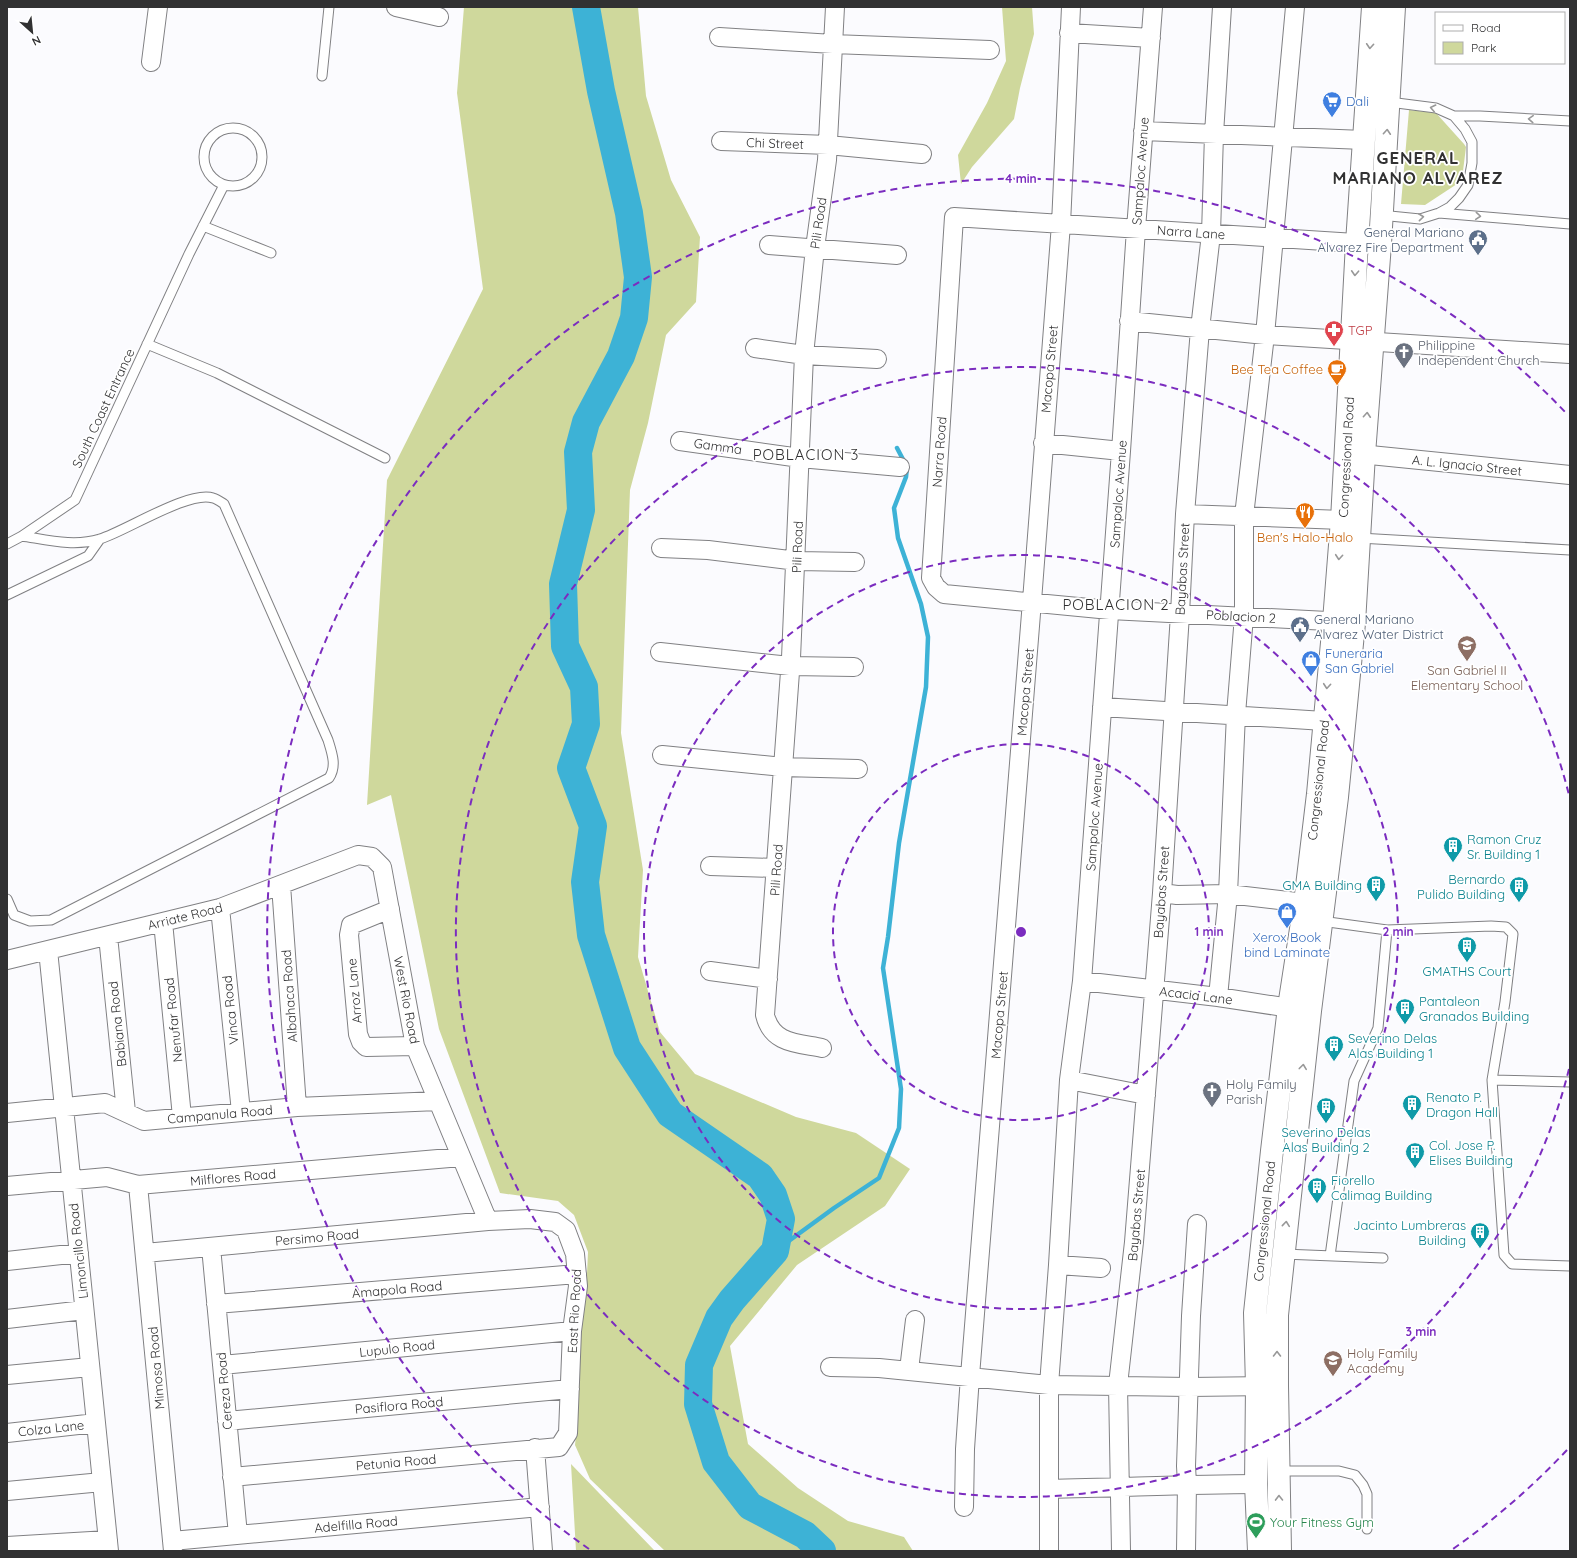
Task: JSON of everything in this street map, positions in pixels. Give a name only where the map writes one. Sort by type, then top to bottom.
[{"type":"main road","points":[[1372,15],[1394,16]]},
{"type":"main road","name":"Congressional Road","points":[[1362,342],[1380,244],[1371,214],[1364,140],[1378,101],[1372,15]]},
{"type":"main road","name":"Congressional Road","points":[[1259,1551],[1256,1484],[1283,1254],[1305,903],[1318,794],[1324,721],[1359,538],[1355,453],[1362,342],[1357,243],[1371,214],[1378,101],[1394,16]]},
{"type":"main road","name":"Congressional Road","points":[[1280,1551],[1278,1471],[1267,1386],[1255,1313],[1272,1151],[1299,1009],[1321,921],[1338,797],[1344,622],[1342,520],[1355,453]]},
{"type":"street","points":[[151,62],[158,7]]},
{"type":"street","points":[[396,7],[439,17]]},
{"type":"street","name":"Pili Road","points":[[822,1048],[787,1041],[774,1034],[768,1025],[765,1015],[797,561],[804,355],[815,248],[827,160],[835,7]]},
{"type":"street","name":"Macopa Street","points":[[964,1507],[965,1449],[970,1376],[1061,224],[1069,33],[1072,7]]},
{"type":"street","name":"Sampaloc Avenue","points":[[1049,1551],[1049,1385],[1069,1080],[1082,981],[1153,7]]},
{"type":"street","name":"Bayabas Street","points":[[1121,1551],[1118,1385],[1134,1242],[1162,893],[1185,514],[1200,329],[1211,234],[1214,134],[1222,7]]},
{"type":"street","points":[[1218,997],[1228,894],[1236,714],[1244,616],[1244,516],[1265,335],[1295,7]]},
{"type":"street","points":[[1069,33],[1151,38]]},
{"type":"street","points":[[719,37],[834,44],[990,50]]},
{"type":"street","points":[[1143,131],[1364,140]]},
{"type":"street","name":"Chi Street","points":[[721,140],[828,145],[922,154]]},
{"type":"street","name":"Narra Lane","points":[[954,217],[1380,244]]},
{"type":"street","name":"Narra Road","points":[[954,217],[931,578],[936,587],[944,594],[1032,601]]},
{"type":"street","points":[[769,245],[897,255]]},
{"type":"street","points":[[1129,321],[1265,335],[1570,354]]},
{"type":"street","points":[[755,348],[804,355],[877,359]]},
{"type":"street","name":"Gamma","points":[[680,441],[800,458],[900,466]]},
{"type":"street","points":[[1043,443],[1121,451]]},
{"type":"street","name":"A. L. Ignacio Street","points":[[1355,453],[1570,475]]},
{"type":"street","points":[[1185,514],[1342,520]]},
{"type":"street","points":[[660,548],[708,550],[797,561],[855,562]]},
{"type":"street","name":"Poblacion 2","points":[[1032,601],[1110,610],[1344,622]]},
{"type":"street","points":[[660,652],[790,666],[854,668]]},
{"type":"street","points":[[1102,707],[1173,712],[1236,714],[1324,721]]},
{"type":"street","points":[[662,755],[783,767],[858,769]]},
{"type":"street","name":"Arriate Road","points":[[7,960],[220,908],[358,855]]},
{"type":"street","name":"West Rio Road","points":[[358,855],[372,857],[382,867],[415,1046],[488,1221]]},
{"type":"street","points":[[710,866],[776,868]]},
{"type":"street","name":"Albahaca Road","points":[[282,885],[297,1107]]},
{"type":"street","points":[[1162,893],[1177,895],[1228,894],[1305,903]]},
{"type":"street","name":"Vinca Road","points":[[220,908],[241,1112]]},
{"type":"street","name":"Arroz Lane","points":[[390,909],[351,925],[349,935],[358,1034],[361,1042],[366,1047],[415,1046]]},
{"type":"street","name":"Nenufar Road","points":[[163,922],[182,1117]]},
{"type":"street","name":"Babiana Road","points":[[108,936],[126,1112]]},
{"type":"street","name":"Limoncillo Road","points":[[48,950],[108,1545]]},
{"type":"street","points":[[710,970],[768,979]]},
{"type":"street","name":"Acacia Lane","points":[[1082,981],[1218,997],[1299,1009]]},
{"type":"street","points":[[1069,1080],[1146,1095]]},
{"type":"street","name":"Campanula Road","points":[[7,1113],[104,1103],[144,1121],[297,1107],[438,1101]]},
{"type":"street","name":"Milflores Road","points":[[7,1186],[107,1177],[138,1185],[461,1158]]},
{"type":"street","name":"Mimosa Road","points":[[138,1185],[173,1546]]},
{"type":"street","name":"East Rio Road","points":[[488,1221],[530,1219],[555,1222],[566,1230],[576,1254],[578,1286],[572,1331],[568,1434],[559,1447]]},
{"type":"street","name":"Persimo Road","points":[[145,1253],[488,1221]]},
{"type":"street","points":[[1186,1551],[1186,1466],[1191,1316],[1197,1224]]},
{"type":"street","name":"Cereza Road","points":[[211,1246],[238,1535]]},
{"type":"street","points":[[7,1261],[79,1253]]},
{"type":"street","points":[[1058,1265],[1101,1268]]},
{"type":"street","name":"Amapola Road","points":[[216,1304],[577,1274]]},
{"type":"street","points":[[7,1319],[84,1310]]},
{"type":"street","points":[[909,1370],[915,1320]]},
{"type":"street","name":"Lupulo Road","points":[[222,1365],[572,1331]]},
{"type":"street","points":[[7,1375],[90,1367]]},
{"type":"street","points":[[830,1367],[909,1370],[1049,1385],[1189,1387],[1267,1386]]},
{"type":"street","name":"Pasiflora Road","points":[[227,1421],[570,1389]]},
{"type":"street","name":"Colza Lane","points":[[7,1433],[96,1423]]},
{"type":"street","name":"Petunia Road","points":[[232,1477],[559,1447]]},
{"type":"street","points":[[535,1448],[543,1551]]},
{"type":"street","points":[[7,1491],[102,1482]]},
{"type":"street","points":[[1049,1489],[1120,1488],[1187,1484],[1256,1484]]},
{"type":"street","name":"Adelfilla Road","points":[[173,1546],[238,1535],[540,1507]]},
{"type":"street","points":[[7,1546],[108,1545]]},
{"type":"lane","points":[[322,76],[329,7]]},
{"type":"lane","points":[[1378,101],[1436,108],[1454,116],[1570,120]]},
{"type":"lane","points":[[1371,214],[1420,219],[1439,213],[1450,207],[1459,198],[1468,185],[1472,163],[1472,142],[1465,129],[1454,116]]},
{"type":"lane","points":[[227,128],[237,128],[254,136],[260,144],[262,154],[261,164],[258,173],[243,185],[233,187],[224,186],[215,181],[206,170],[203,156],[205,146],[210,138],[218,132],[227,128]]},
{"type":"lane","name":"South Coast Entrance","points":[[7,544],[22,536],[75,500],[189,254],[224,186]]},
{"type":"lane","points":[[1439,213],[1570,224]]},
{"type":"lane","points":[[203,226],[271,253]]},
{"type":"lane","points":[[147,344],[217,373],[385,458]]},
{"type":"lane","points":[[7,899],[14,915],[30,921],[51,920],[329,778],[332,773],[334,758],[328,740],[224,504],[213,498],[202,497],[183,501],[100,539],[71,544],[22,536]]},
{"type":"lane","points":[[1359,538],[1570,550]]},
{"type":"lane","points":[[7,595],[88,556],[100,539]]},
{"type":"lane","points":[[1321,921],[1387,930],[1491,926],[1506,927],[1513,934],[1505,1002],[1492,1080],[1504,1255],[1512,1264],[1570,1266]]},
{"type":"lane","points":[[1330,1256],[1354,1081],[1378,1028],[1387,930]]},
{"type":"lane","points":[[1492,1080],[1570,1082]]},
{"type":"lane","points":[[1283,1254],[1384,1258]]},
{"type":"lane","points":[[1278,1471],[1339,1471],[1355,1475],[1363,1485],[1367,1494],[1367,1529]]},
{"type":"green space","points":[[464,7],[638,7],[646,96],[671,180],[700,237],[696,302],[666,335],[648,423],[630,490],[621,733],[643,870],[638,957],[660,1032],[695,1074],[796,1117],[856,1133],[910,1169],[885,1206],[797,1265],[730,1346],[748,1444],[798,1488],[848,1521],[904,1537],[913,1551],[665,1551],[590,1479],[575,1445],[578,1416],[577,1322],[587,1274],[588,1252],[574,1215],[558,1201],[500,1193],[439,1029],[391,795],[367,805],[387,480],[483,289],[457,93]]},
{"type":"green space","points":[[1002,7],[1032,7],[1034,34],[1020,88],[1014,119],[972,167],[961,184],[958,155],[987,103],[1006,61]]},
{"type":"green space","points":[[1409,110],[1436,113],[1466,147],[1462,179],[1460,182],[1425,205],[1401,204]]},
{"type":"green space","points":[[571,1464],[655,1551],[576,1551]]},
{"type":"waterway","points":[[586,7],[601,91],[629,213],[638,277],[634,318],[621,356],[586,422],[578,452],[581,510],[563,584],[565,646],[584,687],[586,724],[571,768],[593,826],[585,882],[591,935],[627,1048],[670,1114],[760,1176],[773,1195],[781,1219],[775,1251],[732,1300],[719,1318],[699,1365],[698,1404],[716,1462],[750,1506],[805,1535],[822,1551]]},
{"type":"waterway","points":[[775,1251],[834,1208],[879,1178],[899,1128],[901,1089],[883,968],[899,843],[926,687],[928,637],[921,604],[898,538],[894,508],[906,477],[907,467],[897,448]]},
{"type":"place","name":"Dali","points":[[1332,118]]},
{"type":"place","name":"General Mariano Alvarez Fire Department","points":[[1478,256]]},
{"type":"place","name":"TGP","points":[[1334,347]]},
{"type":"place","name":"Philippine Independent Church","points":[[1404,369]]},
{"type":"place","name":"Bee Tea Coffee","points":[[1337,386]]},
{"type":"place","name":"Ben's Halo-Halo","points":[[1305,529]]},
{"type":"place","name":"General Mariano Alvarez Water District","points":[[1300,643]]},
{"type":"place","name":"San Gabriel II Elementary School","points":[[1467,662]]},
{"type":"place","name":"Funeraria San Gabriel","points":[[1311,677]]},
{"type":"place","name":"Ramon Cruz Sr. Building 1","points":[[1453,863]]},
{"type":"place","name":"GMA Building","points":[[1376,902]]},
{"type":"place","name":"Bernardo Pulido Building","points":[[1519,903]]},
{"type":"place","name":"Xerox Book bind Laminate","points":[[1287,929]]},
{"type":"place","name":"GMATHS Court","points":[[1467,963]]},
{"type":"place","name":"Pantaleon Granados Building","points":[[1405,1025]]},
{"type":"place","name":"Severino Delas Alas Building 1","points":[[1334,1062]]},
{"type":"place","name":"Holy Family Parish","points":[[1212,1108]]},
{"type":"place","name":"Renato P. Dragon Hall","points":[[1412,1121]]},
{"type":"place","name":"Severino Delas Alas Building 2","points":[[1326,1124]]},
{"type":"place","name":"Col. Jose P. Elises Building","points":[[1415,1169]]},
{"type":"place","name":"Fiorello Calimag Building","points":[[1317,1204]]},
{"type":"place","name":"Jacinto Lumbreras Building","points":[[1480,1249]]},
{"type":"place","name":"Holy Family Academy","points":[[1333,1377]]},
{"type":"place","name":"Your Fitness Gym","points":[[1256,1539]]},
{"type":"district","name":"GENERAL MARIANO ALVAREZ","points":[[1418,167]]},
{"type":"district","name":"POBLACION 3","points":[[806,454]]},
{"type":"district","name":"POBLACION 2","points":[[1116,604]]}]
